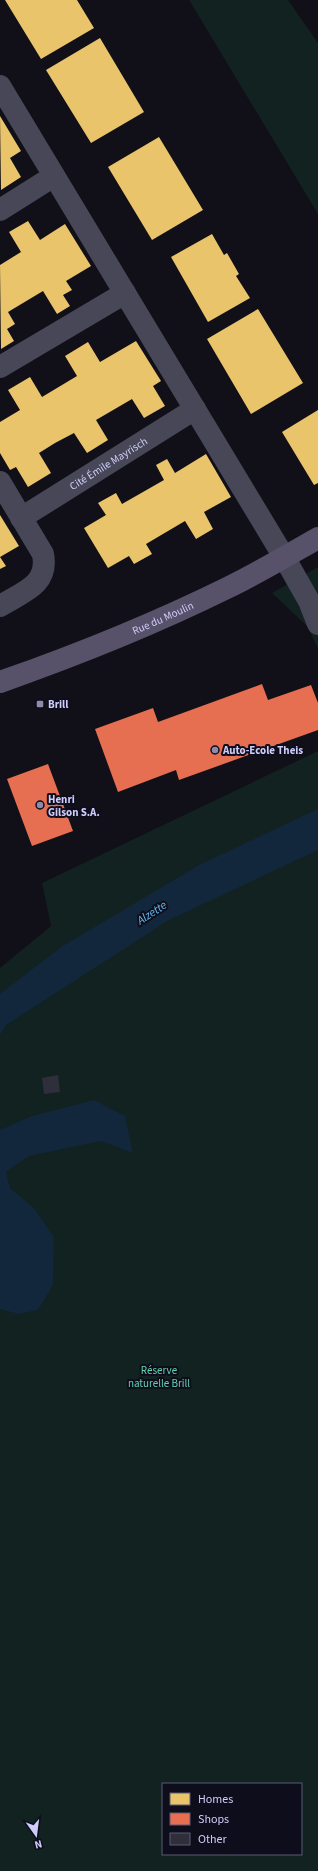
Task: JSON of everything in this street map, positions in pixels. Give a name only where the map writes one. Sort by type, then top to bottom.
[{"type":"main road","name":"Rue du Moulin","points":[[0,682],[55,663],[140,628],[228,588],[318,538]]},
{"type":"street","points":[[0,86],[284,557],[309,601],[318,624]]},
{"type":"street","points":[[0,210],[54,176]]},
{"type":"street","points":[[0,368],[125,293]]},
{"type":"street","name":"Cité Émile Mayrisch","points":[[21,518],[195,409]]},
{"type":"street","points":[[0,482],[44,554],[45,565],[43,575],[36,584],[0,606]]},
{"type":"green space","points":[[189,0],[288,0],[318,43],[318,214]]},
{"type":"green space","points":[[318,567],[318,649],[308,627],[272,593]]},
{"type":"green space","name":"Réserve naturelle Brill","points":[[318,751],[318,1871],[0,1871],[0,968],[51,926],[42,883]]},
{"type":"water","name":"Alzette","points":[[318,809],[318,850],[169,920],[6,1025],[0,1035],[0,994],[61,947],[199,865]]},
{"type":"water","points":[[94,1100],[125,1116],[133,1153],[101,1141],[29,1156],[6,1172],[10,1188],[34,1208],[54,1237],[53,1285],[38,1310],[18,1314],[0,1309],[0,1130],[32,1116]]},
{"type":"building: Homes","points":[[5,0],[77,0],[94,28],[41,59]]},
{"type":"building: Homes","points":[[100,38],[144,112],[91,143],[46,70]]},
{"type":"building: Homes","points":[[0,116],[21,151],[10,158],[21,177],[1,190]]},
{"type":"building: Homes","points":[[159,137],[203,210],[152,240],[108,167]]},
{"type":"building: Homes","points":[[28,221],[40,240],[65,224],[91,266],[66,281],[72,290],[63,295],[70,306],[57,314],[43,291],[8,312],[15,324],[7,329],[14,341],[1,349],[0,265],[21,252],[9,232]]},
{"type":"building: Homes","points":[[212,234],[224,255],[227,253],[239,274],[236,276],[250,298],[208,322],[171,257]]},
{"type":"building: Homes","points":[[258,309],[303,383],[251,414],[207,339]]},
{"type":"building: Homes","points":[[136,341],[161,381],[153,386],[165,406],[144,418],[132,399],[96,420],[108,440],[87,453],[74,433],[55,443],[39,453],[51,473],[28,487],[16,467],[10,470],[0,453],[0,422],[20,410],[8,390],[30,377],[42,397],[77,376],[65,356],[88,342],[100,362]]},
{"type":"building: Homes","points":[[318,410],[318,483],[314,485],[282,432]]},
{"type":"building: Homes","points":[[206,454],[231,497],[204,512],[213,529],[196,539],[185,521],[146,544],[152,554],[134,564],[129,556],[108,568],[84,528],[106,515],[98,503],[116,493],[122,504],[164,480],[156,465],[167,459],[175,473]]},
{"type":"building: Homes","points":[[0,515],[19,546],[0,557]]},
{"type":"building: Homes","points":[[0,557],[6,566],[0,569]]},
{"type":"building: Shops","name":"Auto-Ecole Theis","points":[[262,684],[268,700],[311,685],[318,703],[318,730],[179,780],[176,770],[118,792],[95,729],[153,708],[158,722]]},
{"type":"building: Shops","name":"Henri Gilson S.A.","points":[[48,764],[73,831],[32,846],[7,779]]},
{"type":"building: Other","points":[[58,1075],[60,1092],[44,1094],[42,1078]]},
{"type":"place","name":"Brill","points":[[40,704]]},
{"type":"place","name":"Auto-Ecole Theis","points":[[215,750]]},
{"type":"place","name":"Henri Gilson S.A.","points":[[40,805]]}]
